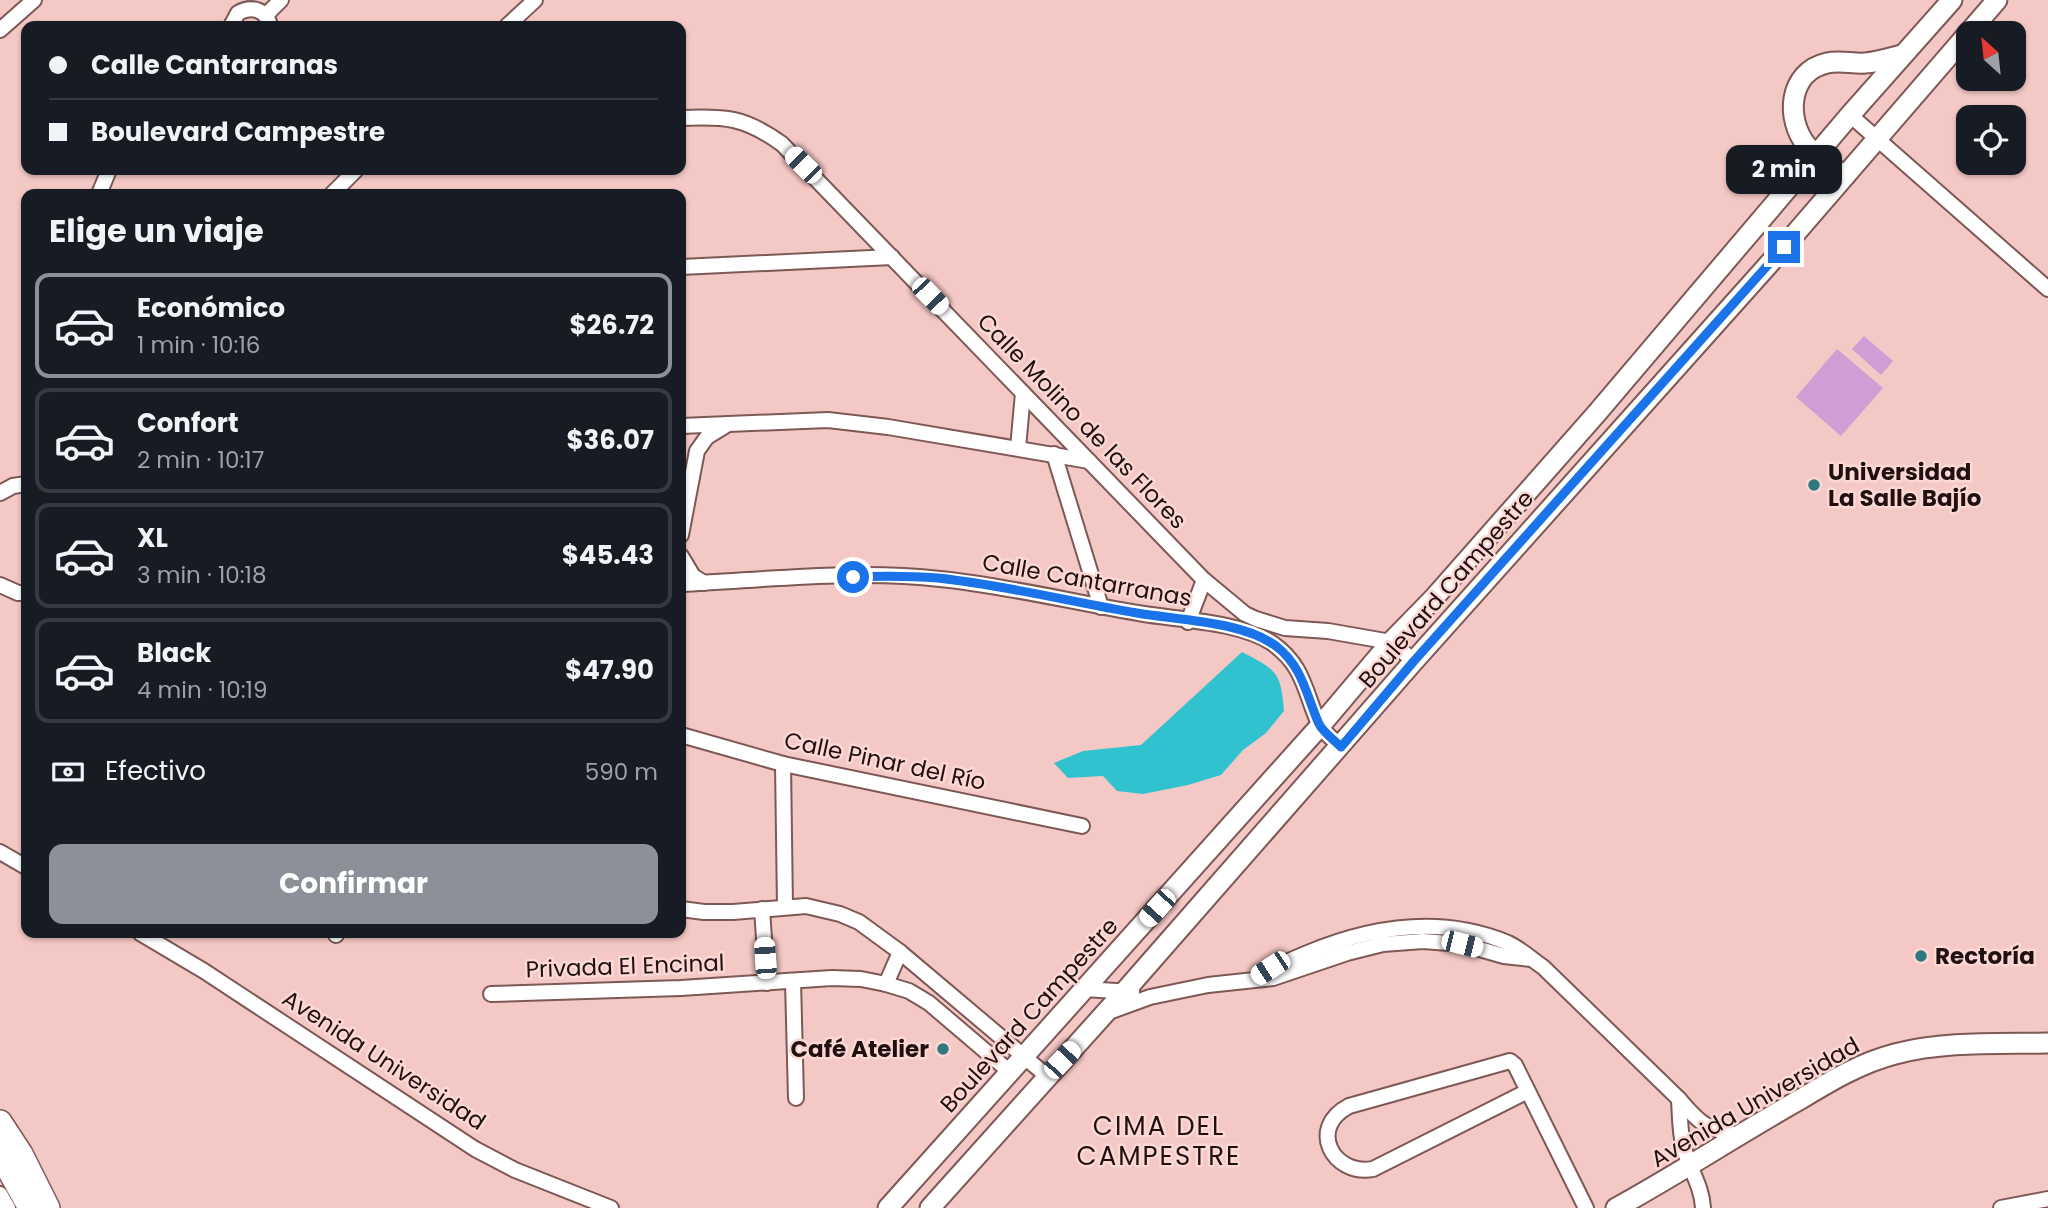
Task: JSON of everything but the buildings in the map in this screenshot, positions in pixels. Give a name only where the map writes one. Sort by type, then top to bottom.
[{"type":"main road","points":[[0,1122],[21,1154],[48,1208]]},
{"type":"main road","points":[[0,1154],[30,1208]]},
{"type":"street","points":[[0,30],[34,0]]},
{"type":"street","points":[[233,21],[243,10],[256,9],[268,21],[281,0]]},
{"type":"street","points":[[512,21],[535,0]]},
{"type":"street","name":"Boulevard Campestre","points":[[888,1208],[1597,413],[1850,115],[1952,0]]},
{"type":"street","name":"Boulevard Campestre","points":[[930,1208],[1846,176],[1997,0]]},
{"type":"street","points":[[1846,176],[1817,156],[1800,135],[1793,113],[1795,91],[1804,76],[1826,63],[1863,63],[1902,55]]},
{"type":"street","points":[[1850,115],[2048,289]]},
{"type":"street","name":"Calle Molino de las Flores","points":[[686,118],[738,120],[762,130],[782,144],[1205,580],[1245,614],[1267,624],[1391,642]]},
{"type":"street","points":[[337,189],[351,175]]},
{"type":"street","points":[[686,267],[892,257]]},
{"type":"street","points":[[1018,448],[1023,393]]},
{"type":"street","points":[[686,426],[828,420],[888,427],[1089,461]]},
{"type":"street","points":[[686,509],[697,451],[708,437],[729,423]]},
{"type":"street","points":[[1054,454],[1101,607]]},
{"type":"street","points":[[0,493],[21,485]]},
{"type":"street","points":[[686,565],[692,576],[704,583]]},
{"type":"street","name":"Calle Cantarranas","points":[[686,584],[807,577],[938,578],[1218,625],[1252,634],[1283,652],[1304,681],[1320,726],[1341,747]]},
{"type":"street","points":[[1188,621],[1205,580]]},
{"type":"street","points":[[1,587],[21,592]]},
{"type":"street","points":[[1391,642],[1414,661]]},
{"type":"street","name":"Calle Pinar del Río","points":[[686,736],[783,764],[1082,826]]},
{"type":"street","points":[[783,764],[785,907]]},
{"type":"street","points":[[0,852],[21,864]]},
{"type":"street","points":[[686,910],[704,912],[806,906],[840,914],[868,928],[900,953],[1047,1076]]},
{"type":"street","points":[[762,909],[767,983]]},
{"type":"street","points":[[1105,1014],[1150,997],[1256,978],[1270,968],[1341,939],[1381,930],[1418,926],[1462,930],[1493,937],[1521,949],[1557,979],[1696,1120],[1714,1130],[1738,1135]]},
{"type":"street","name":"Avenida Universidad","points":[[148,938],[475,1149],[515,1170],[611,1208]]},
{"type":"street","points":[[886,984],[900,953]]},
{"type":"street","name":"Privada El Encinal","points":[[491,994],[681,988],[832,978],[886,984],[908,991],[929,1003],[1010,1072]]},
{"type":"street","points":[[793,981],[796,1098]]},
{"type":"street","points":[[1084,989],[1125,991],[1150,997]]},
{"type":"street","name":"Avenida Universidad","points":[[1616,1208],[1690,1167],[1738,1135],[1868,1063],[1895,1054],[1958,1045],[2048,1043]]},
{"type":"street","points":[[1528,1091],[1373,1169],[1352,1169],[1338,1159],[1327,1138],[1332,1118],[1349,1106],[1506,1060],[1516,1065],[1586,1208]]},
{"type":"street","points":[[1679,1100],[1681,1133],[1690,1167],[1700,1188],[1703,1208]]},
{"type":"street","points":[[0,1194],[8,1208]]},
{"type":"street","points":[[2001,1208],[2048,1199]]},
{"type":"shaded area","points":[[1864,336],[1893,361],[1881,375],[1852,349]]},
{"type":"shaded area","points":[[1837,349],[1883,388],[1841,436],[1796,397]]},
{"type":"water","points":[[1242,652],[1275,673],[1281,687],[1284,711],[1266,733],[1243,750],[1221,775],[1143,794],[1117,791],[1103,776],[1068,778],[1054,763],[1083,751],[1141,745]]},
{"type":"place","name":"Universidad La Salle Bajío","points":[[1814,485]]},
{"type":"place","name":"Rectoría","points":[[1921,956]]},
{"type":"place","name":"Café Atelier","points":[[943,1049]]},
{"type":"district","name":"CIMA DEL CAMPESTRE","points":[[1159,1141]]},
{"type":"route","points":[[853,577],[938,578],[1218,625],[1252,634],[1273,644],[1294,664],[1304,681],[1320,726],[1341,747],[1414,661],[1784,247]]}]
